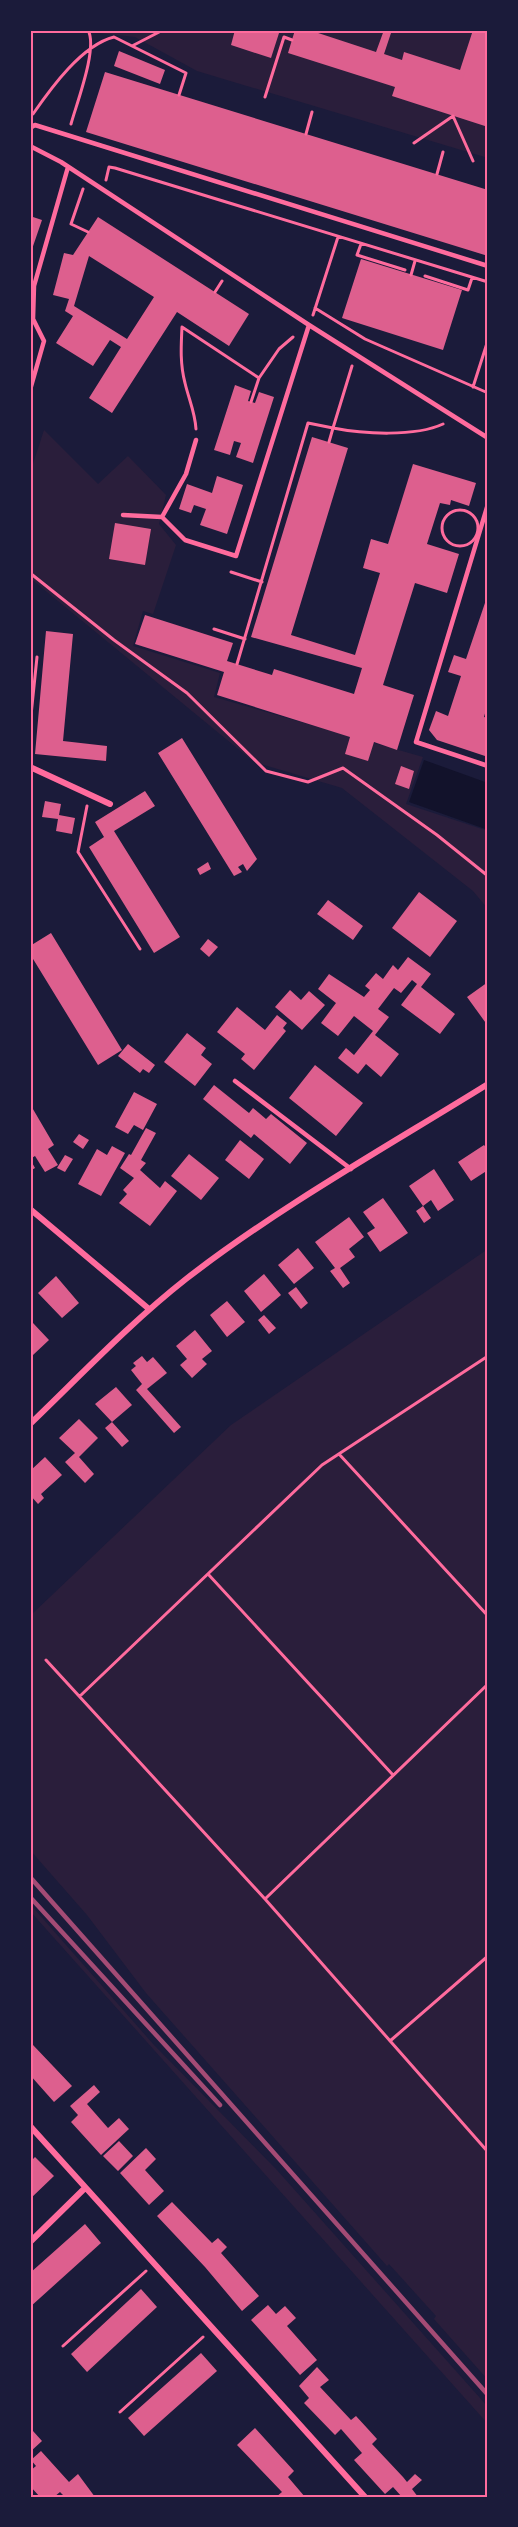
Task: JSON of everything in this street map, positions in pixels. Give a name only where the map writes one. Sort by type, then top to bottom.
[{"type":"street","points":[[30,767],[110,804]]},
{"type":"street","points":[[30,1424],[149,1309],[203,1266],[351,1169],[488,1084]]},
{"type":"street","points":[[30,1209],[149,1309]]},
{"type":"street","points":[[30,2126],[365,2497]]},
{"type":"street","points":[[30,2242],[85,2188]]},
{"type":"lane","points":[[30,128],[35,125],[488,266]]},
{"type":"lane","points":[[30,146],[68,167],[309,325],[488,438]]},
{"type":"lane","points":[[30,390],[44,341],[32,319],[34,286],[68,167]]},
{"type":"lane","points":[[123,515],[162,517],[185,540],[236,556],[309,325]]},
{"type":"lane","points":[[162,517],[186,474],[196,440]]},
{"type":"lane","points":[[488,504],[416,742],[488,766]]},
{"type":"lane","points":[[235,1081],[351,1169]]},
{"type":"path","points":[[70,129],[91,51],[92,37],[88,30]]},
{"type":"path","points":[[132,46],[163,30]]},
{"type":"path","points":[[30,117],[59,77],[101,40],[114,37],[186,73],[179,94]]},
{"type":"path","points":[[265,97],[284,37],[292,40]]},
{"type":"path","points":[[306,134],[312,112]]},
{"type":"path","points":[[414,143],[453,116],[473,161]]},
{"type":"path","points":[[437,174],[443,152]]},
{"type":"path","points":[[115,168],[488,282]]},
{"type":"path","points":[[154,180],[156,174]]},
{"type":"path","points":[[86,179],[71,224],[88,232]]},
{"type":"path","points":[[282,219],[284,214]]},
{"type":"path","points":[[251,402],[259,378],[279,349],[309,325],[338,237]]},
{"type":"path","points":[[361,244],[357,255],[405,270]]},
{"type":"path","points":[[411,274],[416,260]]},
{"type":"path","points":[[425,276],[468,290],[472,278]]},
{"type":"path","points":[[315,308],[364,339],[488,393]]},
{"type":"path","points":[[196,440],[195,413],[185,383],[180,357],[182,327],[259,378]]},
{"type":"path","points":[[473,387],[488,340]]},
{"type":"path","points":[[329,442],[356,353]]},
{"type":"path","points":[[237,664],[308,423],[355,433],[386,433],[433,429],[455,417]]},
{"type":"path","points":[[456,510],[467,511],[475,517],[479,527],[477,537],[470,545],[459,547],[449,543],[443,535],[442,525],[447,515],[456,510]]},
{"type":"path","points":[[231,572],[262,582]]},
{"type":"path","points":[[30,573],[114,640],[187,693],[266,771],[308,782],[343,768],[437,835],[488,876]]},
{"type":"path","points":[[214,629],[245,639]]},
{"type":"path","points":[[30,725],[37,657]]},
{"type":"path","points":[[89,795],[78,852],[140,949]]},
{"type":"path","points":[[80,1696],[322,1465],[488,1356]]},
{"type":"path","points":[[339,1454],[488,1616]]},
{"type":"path","points":[[208,1574],[393,1775]]},
{"type":"path","points":[[46,1660],[265,1899],[488,2152]]},
{"type":"path","points":[[265,1899],[488,1684]]},
{"type":"path","points":[[390,2042],[488,1956]]},
{"type":"path","points":[[63,2346],[154,2264]]},
{"type":"path","points":[[120,2412],[213,2328]]},
{"type":"shaded area","points":[[97,30],[488,30],[488,158],[197,71],[135,37],[98,33]]},
{"type":"shaded area","points":[[44,430],[98,484],[128,456],[166,495],[159,524],[176,545],[153,614],[143,611],[133,646],[220,673],[214,697],[423,757],[406,804],[488,831],[488,909],[473,891],[342,788],[254,762],[30,578],[30,473]]},
{"type":"shaded area","points":[[424,760],[488,783],[488,830],[409,802]]},
{"type":"shaded area","points":[[488,1249],[488,2380],[434,2319],[436,2316],[389,2264],[387,2266],[146,1993],[87,1915],[30,1850],[30,1616],[231,1425]]},
{"type":"shaded area","points":[[30,1904],[154,2045],[276,2169],[488,2407],[488,2424],[30,1911]]},
{"type":"building","points":[[235,30],[280,30],[271,58],[231,45]]},
{"type":"building","points":[[295,30],[309,30],[376,52],[384,30],[392,30],[384,54],[402,60],[404,52],[460,70],[473,30],[488,30],[488,127],[392,96],[395,87],[288,53]]},
{"type":"building","points":[[119,51],[165,70],[160,84],[114,66]]},
{"type":"building","points":[[105,72],[488,190],[488,256],[86,132]]},
{"type":"building","points":[[30,216],[42,220],[30,255]]},
{"type":"building","points":[[98,217],[249,314],[229,346],[177,312],[112,413],[89,398],[121,347],[110,340],[93,366],[56,343],[73,316],[65,311],[69,299],[53,295],[64,253],[73,255]],"holes":[[[89,256],[154,297],[127,339],[74,306]]]},
{"type":"building","points":[[361,259],[462,290],[443,350],[342,318]]},
{"type":"building","points":[[235,385],[251,391],[248,401],[255,403],[259,392],[274,397],[253,463],[236,457],[241,443],[234,441],[230,455],[214,450]]},
{"type":"building","points":[[312,437],[348,448],[291,635],[355,655],[380,573],[363,568],[371,539],[388,544],[413,464],[476,483],[469,506],[451,500],[450,505],[440,503],[427,544],[459,554],[447,593],[415,583],[383,685],[414,695],[397,750],[374,742],[368,761],[345,754],[350,737],[217,695],[224,672],[135,644],[145,615],[233,643],[227,661],[272,675],[274,669],[354,694],[362,668],[251,637]]},
{"type":"building","points":[[217,476],[243,485],[227,534],[200,525],[206,509],[194,505],[191,513],[179,509],[187,484],[212,493]]},
{"type":"building","points":[[115,523],[151,529],[145,565],[109,559]]},
{"type":"building","points":[[488,594],[488,703],[484,717],[488,718],[488,757],[437,740],[429,730],[436,711],[448,716],[461,676],[448,672],[454,655],[466,659]]},
{"type":"building","points":[[46,631],[73,634],[63,741],[107,746],[106,761],[35,754]]},
{"type":"building","points":[[182,738],[257,859],[247,871],[243,864],[238,867],[242,872],[234,876],[158,753]]},
{"type":"building","points":[[401,766],[414,771],[409,789],[395,784]]},
{"type":"building","points":[[145,791],[155,806],[114,831],[180,937],[154,953],[89,847],[104,837],[95,822]]},
{"type":"building","points":[[45,801],[61,804],[59,815],[75,818],[72,834],[56,831],[58,819],[42,817]]},
{"type":"building","points":[[208,862],[211,869],[200,875],[197,869]]},
{"type":"building","points":[[419,892],[457,921],[430,957],[392,928]]},
{"type":"building","points":[[328,900],[363,926],[353,940],[317,914]]},
{"type":"building","points":[[51,933],[122,1050],[98,1065],[30,954],[30,946]]},
{"type":"building","points":[[208,939],[218,947],[209,957],[200,949]]},
{"type":"building","points":[[408,957],[431,974],[421,987],[455,1014],[440,1034],[401,1005],[417,984],[412,980],[401,993],[394,988],[378,1009],[389,1017],[375,1035],[399,1054],[381,1077],[366,1064],[358,1074],[338,1058],[346,1048],[354,1055],[373,1031],[354,1016],[338,1036],[321,1023],[336,1003],[318,989],[329,974],[364,997],[370,990],[365,986],[376,973],[383,979],[393,965],[398,970]]},
{"type":"building","points":[[488,982],[488,1026],[467,997]]},
{"type":"building","points":[[290,990],[301,1000],[309,991],[325,1005],[302,1030],[275,1007]]},
{"type":"building","points":[[237,1007],[265,1030],[277,1015],[287,1023],[283,1028],[286,1031],[254,1070],[241,1059],[245,1054],[217,1032]]},
{"type":"building","points":[[187,1033],[206,1048],[201,1055],[212,1064],[195,1086],[164,1062]]},
{"type":"building","points":[[128,1044],[155,1065],[149,1073],[143,1069],[140,1073],[118,1056]]},
{"type":"building","points":[[315,1065],[363,1103],[336,1136],[289,1098]]},
{"type":"building","points":[[214,1085],[249,1113],[253,1108],[266,1119],[271,1114],[307,1143],[290,1164],[254,1134],[251,1138],[203,1099]]},
{"type":"building","points":[[134,1092],[157,1104],[143,1130],[134,1125],[128,1134],[115,1127]]},
{"type":"building","points":[[30,1104],[54,1145],[48,1149],[58,1165],[45,1172],[35,1156],[30,1159]]},
{"type":"building","points":[[146,1128],[156,1133],[141,1160],[146,1163],[140,1170],[160,1188],[165,1181],[177,1191],[150,1226],[119,1203],[127,1194],[123,1190],[134,1178],[120,1168],[129,1154],[131,1155]]},
{"type":"building","points":[[79,1134],[89,1140],[83,1149],[73,1142]]},
{"type":"building","points":[[240,1140],[264,1159],[249,1179],[225,1160]]},
{"type":"building","points":[[484,1145],[488,1150],[488,1170],[471,1181],[458,1162]]},
{"type":"building","points":[[112,1146],[125,1153],[101,1196],[78,1184],[97,1149],[107,1155]]},
{"type":"building","points":[[189,1154],[219,1178],[201,1200],[171,1176]]},
{"type":"building","points":[[65,1155],[73,1159],[65,1172],[57,1168]]},
{"type":"building","points":[[30,1159],[35,1168],[30,1171]]},
{"type":"building","points":[[434,1169],[454,1200],[438,1211],[431,1200],[423,1206],[409,1186]]},
{"type":"building","points":[[383,1198],[408,1233],[380,1252],[367,1233],[375,1228],[363,1212]]},
{"type":"building","points":[[423,1206],[431,1218],[424,1223],[416,1211]]},
{"type":"building","points":[[349,1217],[364,1237],[349,1249],[355,1257],[340,1268],[350,1283],[343,1288],[330,1271],[335,1268],[315,1242]]},
{"type":"building","points":[[298,1248],[314,1268],[294,1284],[278,1265]]},
{"type":"building","points":[[264,1274],[281,1295],[261,1312],[244,1291]]},
{"type":"building","points":[[56,1276],[79,1303],[62,1318],[38,1293]]},
{"type":"building","points":[[296,1287],[308,1303],[301,1309],[288,1293]]},
{"type":"building","points":[[227,1301],[245,1322],[227,1337],[210,1315]]},
{"type":"building","points":[[264,1315],[276,1328],[269,1334],[258,1320]]},
{"type":"building","points":[[33,1323],[49,1340],[33,1355],[30,1351],[30,1325]]},
{"type":"building","points":[[195,1330],[212,1351],[202,1359],[207,1364],[192,1378],[180,1365],[187,1359],[176,1346]]},
{"type":"building","points":[[142,1356],[147,1362],[153,1357],[167,1373],[147,1389],[181,1427],[174,1433],[136,1390],[142,1384],[131,1370],[136,1366],[133,1363]]},
{"type":"building","points":[[116,1387],[132,1405],[112,1422],[95,1404]]},
{"type":"building","points":[[79,1419],[98,1438],[79,1457],[94,1474],[85,1483],[65,1462],[75,1453],[59,1438]]},
{"type":"building","points":[[112,1422],[129,1441],[122,1447],[105,1428]]},
{"type":"building","points":[[45,1457],[62,1475],[41,1494],[44,1498],[38,1504],[30,1495],[30,1471]]},
{"type":"building","points":[[33,2045],[72,2086],[54,2102],[30,2075],[30,2048]]},
{"type":"building","points":[[94,2085],[100,2092],[87,2104],[108,2128],[119,2118],[129,2129],[101,2155],[71,2122],[78,2115],[70,2106]]},
{"type":"building","points":[[119,2141],[133,2156],[118,2171],[103,2156]]},
{"type":"building","points":[[146,2148],[156,2159],[145,2170],[164,2191],[149,2205],[120,2173]]},
{"type":"building","points":[[35,2157],[54,2176],[30,2199],[30,2162]]},
{"type":"building","points":[[172,2202],[212,2243],[218,2238],[227,2247],[221,2253],[259,2296],[242,2311],[157,2216]]},
{"type":"building","points":[[85,2224],[101,2243],[30,2307],[30,2273]]},
{"type":"building","points":[[141,2289],[157,2307],[87,2372],[71,2354]]},
{"type":"building","points":[[268,2305],[276,2314],[285,2306],[296,2318],[287,2326],[317,2360],[300,2375],[251,2320]]},
{"type":"building","points":[[201,2353],[217,2371],[144,2436],[128,2418]]},
{"type":"building","points":[[317,2367],[329,2380],[320,2387],[351,2420],[356,2416],[367,2428],[377,2439],[372,2444],[407,2482],[415,2474],[422,2480],[412,2489],[418,2497],[402,2497],[393,2487],[385,2494],[354,2460],[362,2453],[341,2429],[335,2435],[304,2403],[309,2398],[299,2386]]},
{"type":"building","points":[[255,2428],[294,2471],[288,2477],[305,2497],[276,2497],[282,2492],[237,2445]]},
{"type":"building","points":[[33,2431],[42,2441],[30,2452],[30,2434]]},
{"type":"building","points":[[41,2451],[69,2482],[78,2474],[95,2497],[65,2497],[60,2492],[54,2497],[40,2497],[30,2486],[30,2471],[36,2466],[31,2460]]},
{"type":"railway","points":[[30,1877],[488,2395]]},
{"type":"railway","points":[[30,1897],[220,2105]]}]
